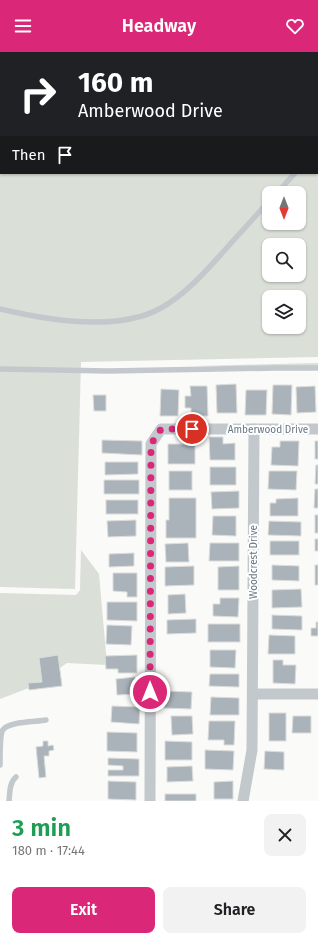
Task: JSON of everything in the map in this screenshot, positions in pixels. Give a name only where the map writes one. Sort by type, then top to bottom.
[{"type":"street","name":"Amberwood Drive","points":[[150,801],[151,444],[161,429],[318,429]]},
{"type":"street","name":"Woodcrest Drive","points":[[253,694],[254,429]]},
{"type":"street","points":[[243,801],[252,750],[253,694],[318,694]]},
{"type":"lane","points":[[283,186],[294,174]]},
{"type":"lane","points":[[0,309],[34,317],[91,321],[123,320],[146,315],[174,300],[196,282],[262,209]]},
{"type":"lane","points":[[0,369],[109,371],[318,368]]},
{"type":"lane","points":[[0,765],[1,736],[2,730],[6,726],[46,720]]},
{"type":"lane","points":[[9,801],[10,787],[16,777]]},
{"type":"shaded area","points":[[0,174],[318,174],[318,357],[81,362],[75,589],[0,587]]},
{"type":"shaded area","points":[[318,363],[318,368],[195,366]]},
{"type":"shaded area","points":[[81,550],[99,574],[107,665],[67,663],[34,686],[0,699],[0,593],[76,595],[80,590]]},
{"type":"building","points":[[236,384],[237,413],[217,413],[216,385]]},
{"type":"building","points":[[273,385],[292,385],[291,415],[272,414]]},
{"type":"building","points":[[190,386],[207,386],[208,416],[191,416],[191,408],[185,408],[185,396],[191,396]]},
{"type":"building","points":[[315,386],[316,412],[297,413],[296,387]]},
{"type":"building","points":[[161,389],[179,390],[178,416],[160,416]]},
{"type":"building","points":[[246,390],[267,390],[266,415],[245,415]]},
{"type":"building","points":[[93,395],[106,395],[106,411],[94,411]]},
{"type":"building","points":[[209,437],[223,437],[223,444],[235,443],[235,460],[210,460]]},
{"type":"building","points":[[102,440],[142,441],[142,455],[102,453]]},
{"type":"building","points":[[280,441],[299,441],[298,466],[271,465],[272,447],[280,447]]},
{"type":"building","points":[[315,441],[318,441],[318,459],[315,459]]},
{"type":"building","points":[[168,444],[195,444],[195,464],[168,464]]},
{"type":"building","points":[[105,462],[138,462],[138,474],[105,475]]},
{"type":"building","points":[[316,465],[318,465],[318,484],[315,484]]},
{"type":"building","points":[[210,467],[236,467],[236,485],[210,485]]},
{"type":"building","points":[[169,471],[192,471],[192,490],[169,490]]},
{"type":"building","points":[[269,471],[297,471],[296,490],[268,489]]},
{"type":"building","points":[[104,480],[139,480],[139,494],[104,494]]},
{"type":"building","points":[[315,489],[318,489],[318,508],[314,508]]},
{"type":"building","points":[[239,491],[239,508],[212,509],[211,492]]},
{"type":"building","points":[[169,498],[196,498],[196,538],[166,538],[166,520],[169,520]]},
{"type":"building","points":[[298,498],[298,516],[270,516],[270,503],[276,503],[276,499]]},
{"type":"building","points":[[106,500],[138,500],[138,514],[106,514]]},
{"type":"building","points":[[315,515],[318,515],[318,533],[315,533]]},
{"type":"building","points":[[213,516],[236,516],[236,536],[212,535]]},
{"type":"building","points":[[136,520],[136,536],[108,537],[107,521]]},
{"type":"building","points":[[269,521],[301,522],[301,536],[268,535]]},
{"type":"building","points":[[315,539],[318,539],[318,551],[315,551]]},
{"type":"building","points":[[270,541],[299,541],[299,555],[270,555]]},
{"type":"building","points":[[188,543],[189,562],[166,562],[165,544]]},
{"type":"building","points":[[210,543],[239,543],[239,561],[209,561]]},
{"type":"building","points":[[134,553],[134,566],[109,567],[109,554]]},
{"type":"building","points":[[272,565],[299,566],[299,581],[272,580]]},
{"type":"building","points":[[315,565],[318,565],[318,585],[315,585]]},
{"type":"building","points":[[194,566],[194,585],[165,586],[165,567]]},
{"type":"building","points":[[239,566],[239,590],[218,590],[218,567]]},
{"type":"building","points":[[113,573],[137,573],[137,597],[127,597],[127,592],[113,591]]},
{"type":"building","points":[[301,589],[302,607],[272,608],[272,590]]},
{"type":"building","points":[[185,594],[186,613],[168,614],[168,595]]},
{"type":"building","points":[[220,598],[239,598],[238,617],[213,616],[213,604],[220,604]]},
{"type":"building","points":[[107,602],[137,602],[137,621],[107,620]]},
{"type":"building","points":[[272,615],[302,616],[302,630],[272,629]]},
{"type":"building","points":[[196,619],[196,633],[167,634],[167,620]]},
{"type":"building","points":[[316,622],[318,622],[318,636],[311,636],[311,628],[316,628]]},
{"type":"building","points":[[208,624],[240,624],[240,642],[208,642]]},
{"type":"building","points":[[107,625],[132,626],[131,645],[106,644]]},
{"type":"building","points":[[269,635],[295,636],[295,654],[268,654]]},
{"type":"building","points":[[210,650],[236,650],[235,668],[210,667]]},
{"type":"building","points":[[58,655],[62,686],[29,690],[28,683],[42,682],[39,658]]},
{"type":"building","points":[[137,655],[137,673],[118,673],[118,669],[106,669],[105,656]]},
{"type":"building","points":[[273,660],[283,660],[283,665],[296,665],[295,684],[273,683]]},
{"type":"building","points":[[210,674],[239,674],[239,687],[209,686]]},
{"type":"building","points":[[135,677],[136,694],[117,695],[116,679]]},
{"type":"building","points":[[164,691],[192,692],[191,709],[164,708]]},
{"type":"building","points":[[211,697],[239,698],[239,715],[210,715]]},
{"type":"building","points":[[112,706],[140,707],[139,724],[111,722]]},
{"type":"building","points":[[269,713],[286,713],[286,741],[269,741]]},
{"type":"building","points":[[171,716],[192,716],[193,734],[172,735]]},
{"type":"building","points":[[293,716],[311,716],[311,733],[292,733]]},
{"type":"building","points":[[209,721],[235,721],[234,745],[224,745],[224,740],[208,740]]},
{"type":"building","points":[[107,732],[137,733],[137,752],[107,751]]},
{"type":"building","points":[[43,741],[48,741],[48,746],[53,745],[54,750],[49,751],[49,756],[44,756],[46,777],[39,778],[36,747],[43,746]]},
{"type":"building","points":[[165,741],[192,742],[192,760],[165,760]]},
{"type":"building","points":[[205,750],[234,751],[233,770],[205,769]]},
{"type":"building","points":[[265,751],[284,752],[284,770],[264,769]]},
{"type":"building","points":[[108,758],[139,759],[139,776],[108,776],[108,770],[123,770],[123,766],[108,765]]},
{"type":"building","points":[[192,766],[193,781],[167,782],[167,767]]},
{"type":"building","points":[[108,781],[136,782],[136,800],[108,799]]},
{"type":"building","points":[[233,781],[233,799],[214,799],[214,782]]},
{"type":"building","points":[[165,794],[196,794],[196,801],[165,801]]},
{"type":"route","points":[[150,692],[151,444],[161,429],[192,429]]}]
